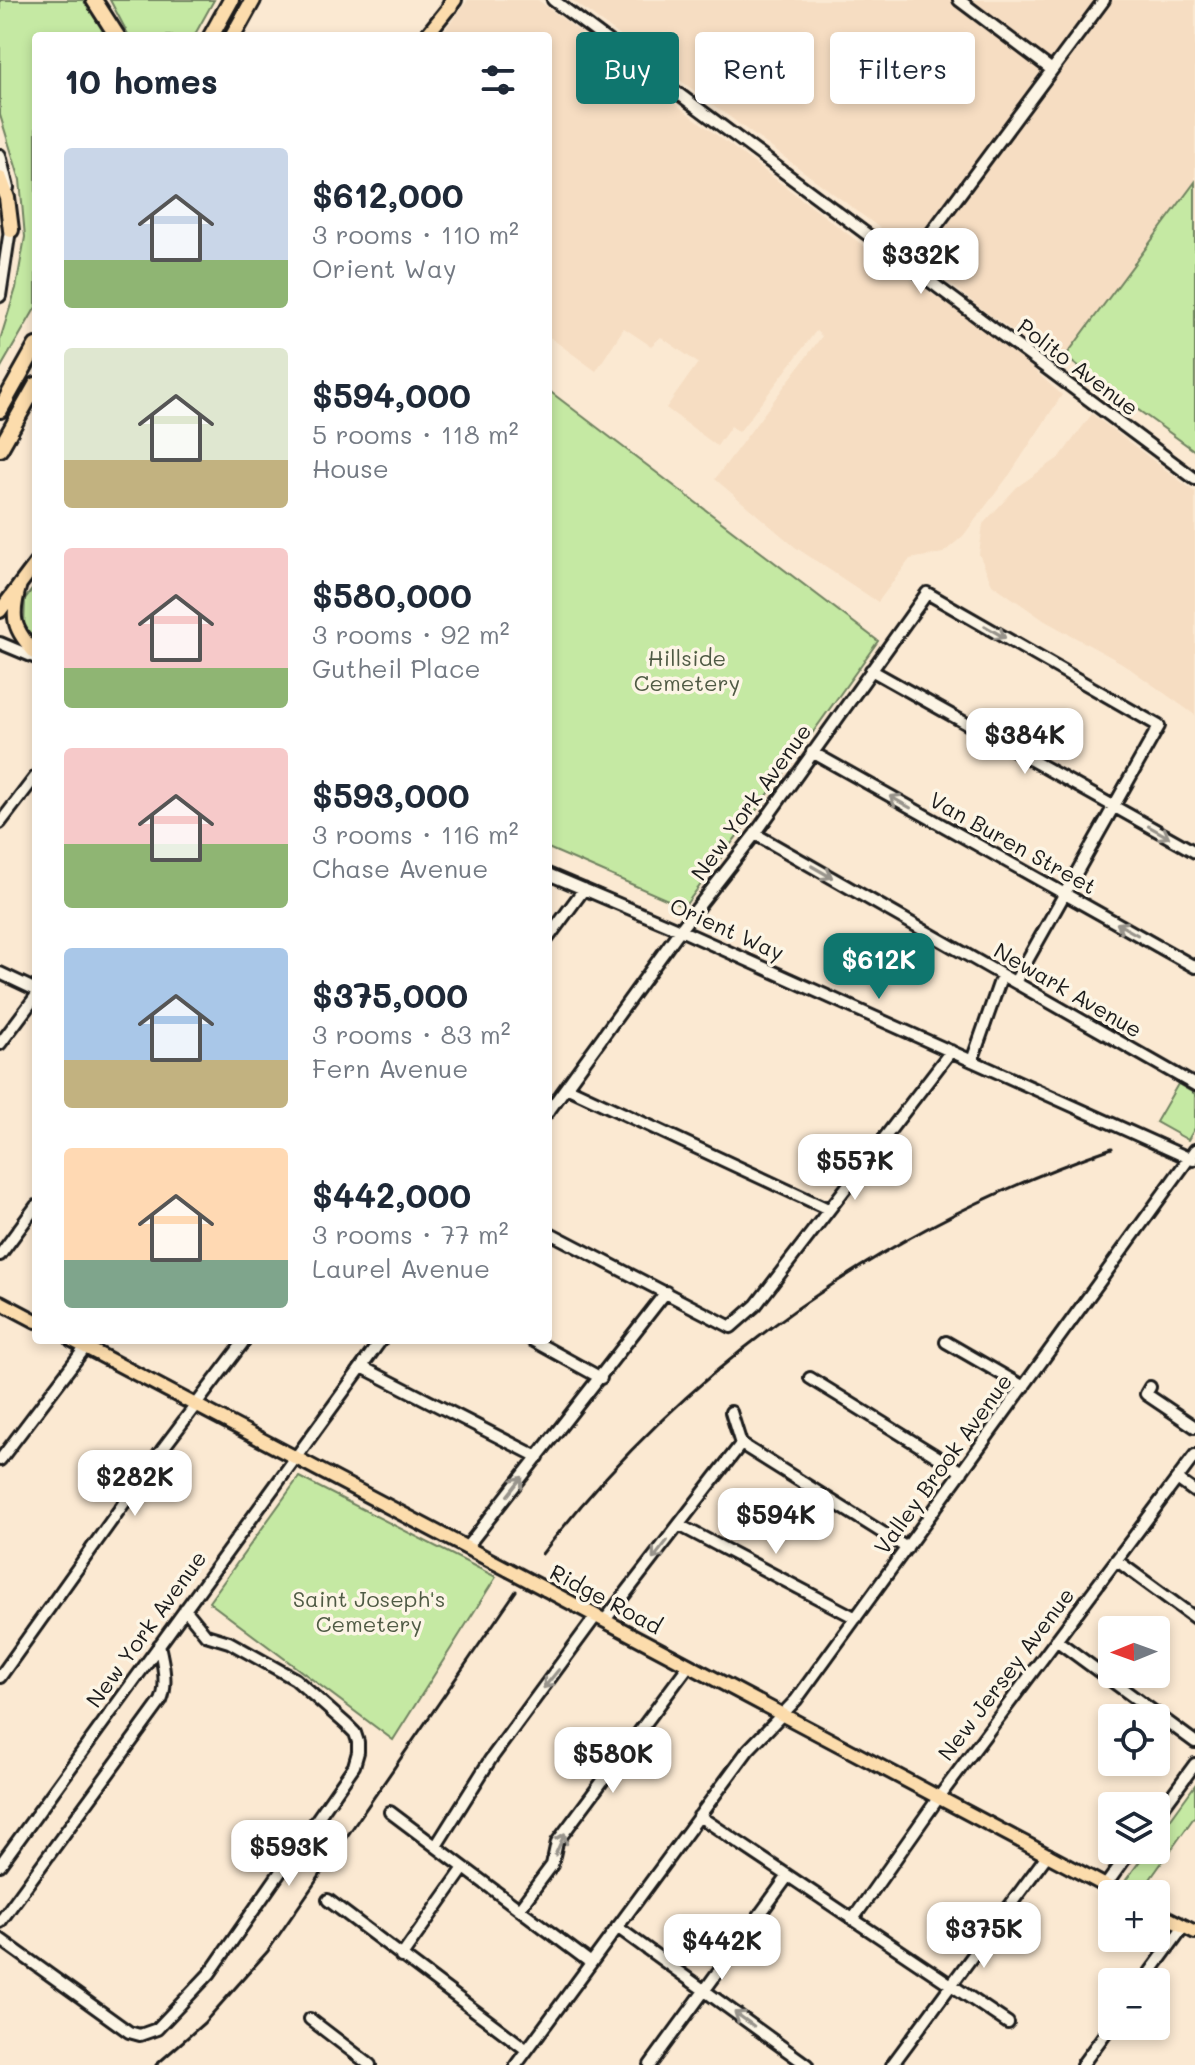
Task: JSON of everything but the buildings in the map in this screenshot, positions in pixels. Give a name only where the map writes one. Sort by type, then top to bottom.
[{"type":"highway","points":[[94,0],[114,32]]},
{"type":"highway","points":[[105,0],[122,32]]},
{"type":"highway","points":[[213,32],[231,0]]},
{"type":"highway","points":[[235,32],[253,0]]},
{"type":"highway","points":[[0,179],[7,198],[11,230]]},
{"type":"highway","points":[[0,410],[32,353]]},
{"type":"highway","points":[[0,449],[32,392]]},
{"type":"main road","points":[[429,32],[452,2]]},
{"type":"main road","points":[[0,611],[32,568]]},
{"type":"main road","points":[[20,584],[15,605],[15,627],[32,650]]},
{"type":"main road","points":[[0,1302],[32,1319]]},
{"type":"main road","name":"Ridge Road","points":[[88,1344],[295,1458],[1098,1881]]},
{"type":"main road","points":[[1170,1919],[1190,1929]]},
{"type":"street","name":"Polito Avenue","points":[[553,0],[1195,479]]},
{"type":"street","points":[[959,0],[1052,70]]},
{"type":"street","points":[[908,264],[1104,0]]},
{"type":"street","points":[[0,155],[10,196],[11,230],[0,296]]},
{"type":"street","name":"New York Avenue","points":[[552,1106],[680,930],[755,834],[927,593],[1159,726],[1115,807]]},
{"type":"street","points":[[0,643],[32,655]]},
{"type":"street","points":[[871,670],[1195,852]]},
{"type":"street","name":"Van Buren Street","points":[[812,752],[1195,967]]},
{"type":"street","points":[[0,823],[32,781]]},
{"type":"street","points":[[1015,982],[1115,807]]},
{"type":"street","name":"Newark Avenue","points":[[755,834],[1195,1085]]},
{"type":"street","name":"Orient Way","points":[[552,876],[1193,1156]]},
{"type":"street","points":[[552,933],[584,889]]},
{"type":"street","points":[[0,973],[32,991]]},
{"type":"street","points":[[972,1061],[1002,975]]},
{"type":"street","points":[[0,1044],[32,999]]},
{"type":"street","points":[[552,1234],[731,1327],[756,1305],[951,1051]]},
{"type":"street","points":[[566,1087],[828,1209]]},
{"type":"street","name":"Valley Brook Avenue","points":[[516,2065],[748,1750],[784,1715],[1193,1156]]},
{"type":"street","points":[[0,1255],[32,1211]]},
{"type":"street","points":[[466,1548],[666,1292]]},
{"type":"street","points":[[946,1342],[1024,1387]]},
{"type":"street","points":[[0,1460],[88,1344]]},
{"type":"street","points":[[0,1677],[242,1344]]},
{"type":"street","name":"New York Avenue","points":[[0,1865],[378,1344]]},
{"type":"street","points":[[539,1344],[601,1378]]},
{"type":"street","points":[[362,1367],[538,1457]]},
{"type":"street","points":[[810,1378],[962,1472]]},
{"type":"street","points":[[1150,1387],[1146,1394],[1195,1427]]},
{"type":"street","points":[[731,1412],[741,1444],[907,1548]]},
{"type":"street","points":[[436,1846],[490,1760],[741,1444]]},
{"type":"street","name":"New Jersey Avenue","points":[[853,1919],[939,1797],[1195,1455]]},
{"type":"street","points":[[1177,1479],[1195,1492]]},
{"type":"street","points":[[679,1525],[856,1618]]},
{"type":"street","points":[[1116,1560],[1195,1618]]},
{"type":"street","points":[[0,1939],[129,2032],[147,2034],[157,2029],[210,1973],[354,1766],[358,1742],[355,1733],[346,1724],[295,1679],[229,1642],[206,1635],[185,1609]]},
{"type":"street","points":[[1056,1640],[1195,1742]]},
{"type":"street","points":[[0,1922],[161,1701],[164,1687],[159,1645]]},
{"type":"street","points":[[519,1909],[552,1865],[557,1842],[689,1665]]},
{"type":"street","points":[[1170,1798],[1195,1764]]},
{"type":"street","points":[[390,1812],[591,1963]]},
{"type":"street","points":[[699,1816],[1008,2023]]},
{"type":"street","points":[[892,2065],[1048,1854]]},
{"type":"street","points":[[401,1957],[464,1868]]},
{"type":"street","points":[[650,2065],[788,1876]]},
{"type":"street","points":[[328,1900],[527,2050]]},
{"type":"street","points":[[617,1927],[807,2065]]},
{"type":"street","points":[[1155,1968],[1190,1929]]},
{"type":"street","points":[[310,2019],[370,2065]]},
{"type":"street","points":[[1082,2065],[1100,2040]]},
{"type":"shaded area","points":[[468,0],[538,0],[580,32],[576,32],[576,104],[676,104],[889,265],[952,307],[1025,362],[1062,395],[1010,474],[963,536],[943,553],[910,559],[878,602],[795,547],[715,479],[822,336],[816,331],[739,432],[731,426],[717,446],[666,408],[698,363],[661,337],[651,346],[624,328],[596,371],[552,339],[552,32],[443,32]]},
{"type":"shaded area","points":[[572,0],[1195,0],[1195,182],[1065,357],[1051,357],[980,308],[896,240],[712,104],[814,104],[814,32],[695,32],[695,91],[679,79],[679,32],[615,32]]},
{"type":"shaded area","points":[[1092,414],[1195,492],[1195,715],[1122,663],[1045,621],[992,584],[979,554],[983,524],[1017,487],[1060,457]]},
{"type":"green space","points":[[0,0],[83,0],[107,32],[32,32],[32,314],[0,369],[0,340],[16,288],[25,237],[20,180],[0,115]]},
{"type":"green space","points":[[110,0],[214,0],[196,32],[127,32]]},
{"type":"green space","points":[[1195,182],[1195,451],[1065,357]]},
{"type":"green space","name":"Hillside Cemetery","points":[[552,393],[878,641],[684,907],[552,850]]},
{"type":"green space","points":[[32,589],[32,634],[24,629],[25,599]]},
{"type":"green space","points":[[1178,1084],[1195,1094],[1195,1128],[1188,1140],[1156,1122]]},
{"type":"green space","name":"Saint Joseph's Cemetery","points":[[299,1477],[496,1577],[393,1740],[209,1602]]},
{"type":"green space","points":[[1195,1785],[1195,1816],[1170,1851],[1170,1820]]},
{"type":"green space","points":[[1138,1864],[1161,1864],[1149,1880],[1126,1880]]},
{"type":"railway","points":[[542,1554],[599,1485],[661,1421],[727,1362],[797,1309],[871,1260],[948,1217],[1029,1180],[1112,1148]]},
{"type":"railway","points":[[156,2065],[204,2023],[268,1951],[516,1591]]}]
